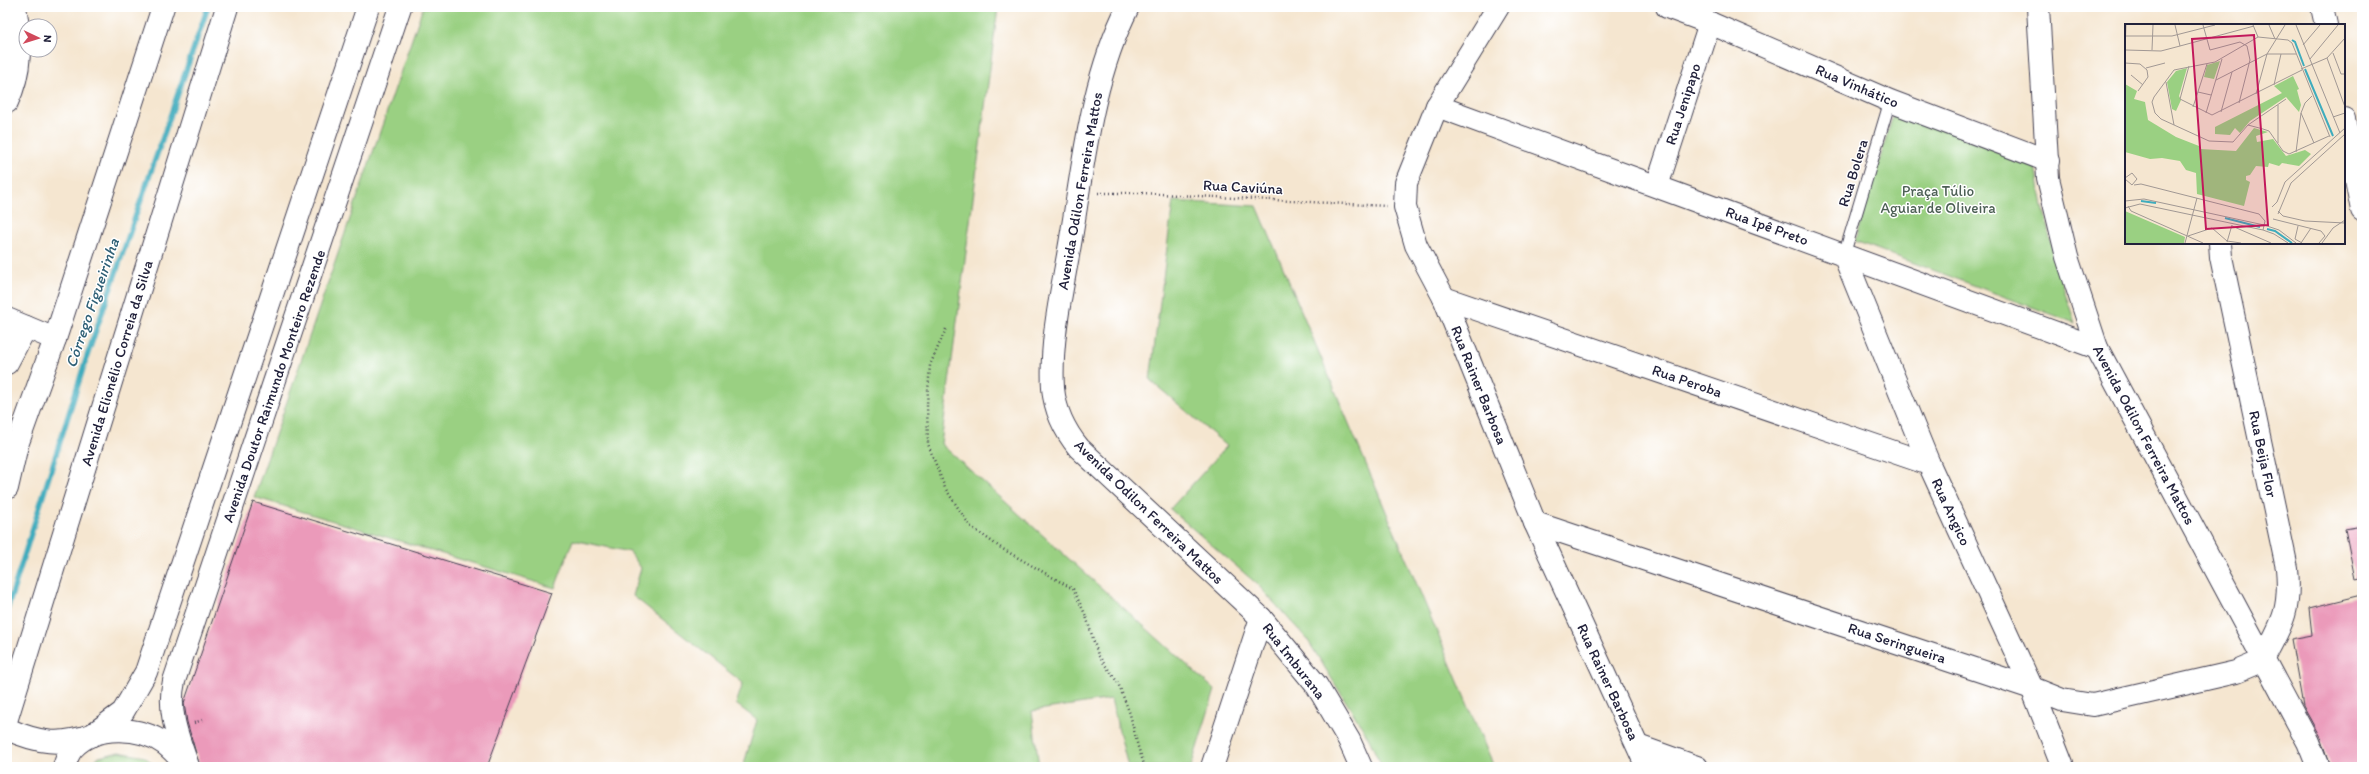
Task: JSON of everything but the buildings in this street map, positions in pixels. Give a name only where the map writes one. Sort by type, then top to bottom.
[{"type":"street","points":[[7,102],[16,81],[20,53],[15,7]]},
{"type":"street","points":[[7,488],[17,445],[55,339],[163,7]]},
{"type":"street","name":"Avenida Elionélio Correia da Silva","points":[[7,718],[228,7]]},
{"type":"street","name":"Avenida Doutor Raimundo Monteiro Rezende","points":[[64,767],[73,748],[123,712],[146,672],[368,7]]},
{"type":"street","name":"Avenida Doutor Raimundo Monteiro Rezende","points":[[188,767],[174,725],[171,695],[174,681],[400,7]]},
{"type":"street","name":"Avenida Odilon Ferreira Mattos","points":[[1128,7],[1118,26],[1104,67],[1091,121],[1055,337],[1053,389],[1066,432],[1085,453],[1261,618]]},
{"type":"street","name":"Rua Rainer Barbosa","points":[[1498,7],[1437,106],[1406,183],[1405,207],[1416,245],[1444,298],[1535,523],[1647,767]]},
{"type":"street","name":"Rua Vinhático","points":[[1667,7],[1710,23],[1890,101],[2048,161]]},
{"type":"street","name":"Avenida Odilon Ferreira Mattos","points":[[2038,7],[2048,178],[2058,220],[2096,348],[2262,661],[2308,742],[2318,767]]},
{"type":"street","points":[[2322,7],[2326,24]]},
{"type":"street","name":"Rua Jenipapo","points":[[1657,186],[1710,23]]},
{"type":"street","name":"Rua Ipê Preto","points":[[1437,106],[2096,348]]},
{"type":"street","points":[[2345,125],[2354,182],[2362,210]]},
{"type":"street","name":"Rua Beija Flor","points":[[2220,244],[2221,257],[2287,568],[2288,605],[2280,628],[2262,661]]},
{"type":"street","name":"Rua Angico","points":[[1844,255],[1929,464],[2032,688],[2063,767]]},
{"type":"street","name":"Rua Peroba","points":[[1444,298],[1929,464]]},
{"type":"street","points":[[7,363],[17,323],[55,339]]},
{"type":"street","points":[[7,426],[13,430],[17,445]]},
{"type":"street","name":"Rua Seringueira","points":[[1535,523],[2032,688],[2062,700],[2093,705],[2236,672],[2262,661]]},
{"type":"street","points":[[1212,767],[1261,618]]},
{"type":"street","name":"Rua Imburana","points":[[1261,618],[1317,686],[1348,740],[1361,767]]},
{"type":"street","points":[[7,729],[26,738],[58,743],[107,731],[141,732],[165,744],[188,767]]},
{"type":"street","points":[[1638,746],[1697,767]]},
{"type":"lane","name":"Rua Bolera","points":[[1844,255],[1890,101]]},
{"type":"path","name":"Rua Caviúna","points":[[1079,193],[1141,193],[1405,207]]},
{"type":"path","points":[[946,329],[930,365],[927,404],[928,444],[945,488],[970,526],[1001,548],[1060,580],[1072,589],[1086,616],[1098,655],[1118,683],[1130,714],[1138,747],[1145,767]]},
{"type":"green space","points":[[423,7],[998,7],[941,444],[1215,690],[1191,767],[1128,767],[1111,699],[1032,711],[1039,767],[743,767],[757,720],[736,704],[743,683],[633,596],[641,568],[630,552],[573,540],[555,588],[254,497]]},
{"type":"green space","name":"Praça Túlio Aguiar de Oliveira","points":[[1895,109],[2036,166],[2052,245],[2062,284],[2075,323],[1855,241]]},
{"type":"green space","points":[[1173,201],[1257,206],[1494,767],[1382,767],[1368,737],[1307,639],[1257,584],[1170,509],[1227,446],[1150,380]]},
{"type":"green space","points":[[119,752],[145,757],[156,767],[87,767],[99,757]]},
{"type":"waterway","name":"Córrego Figueirinha","points":[[7,610],[87,356],[208,7]]}]
